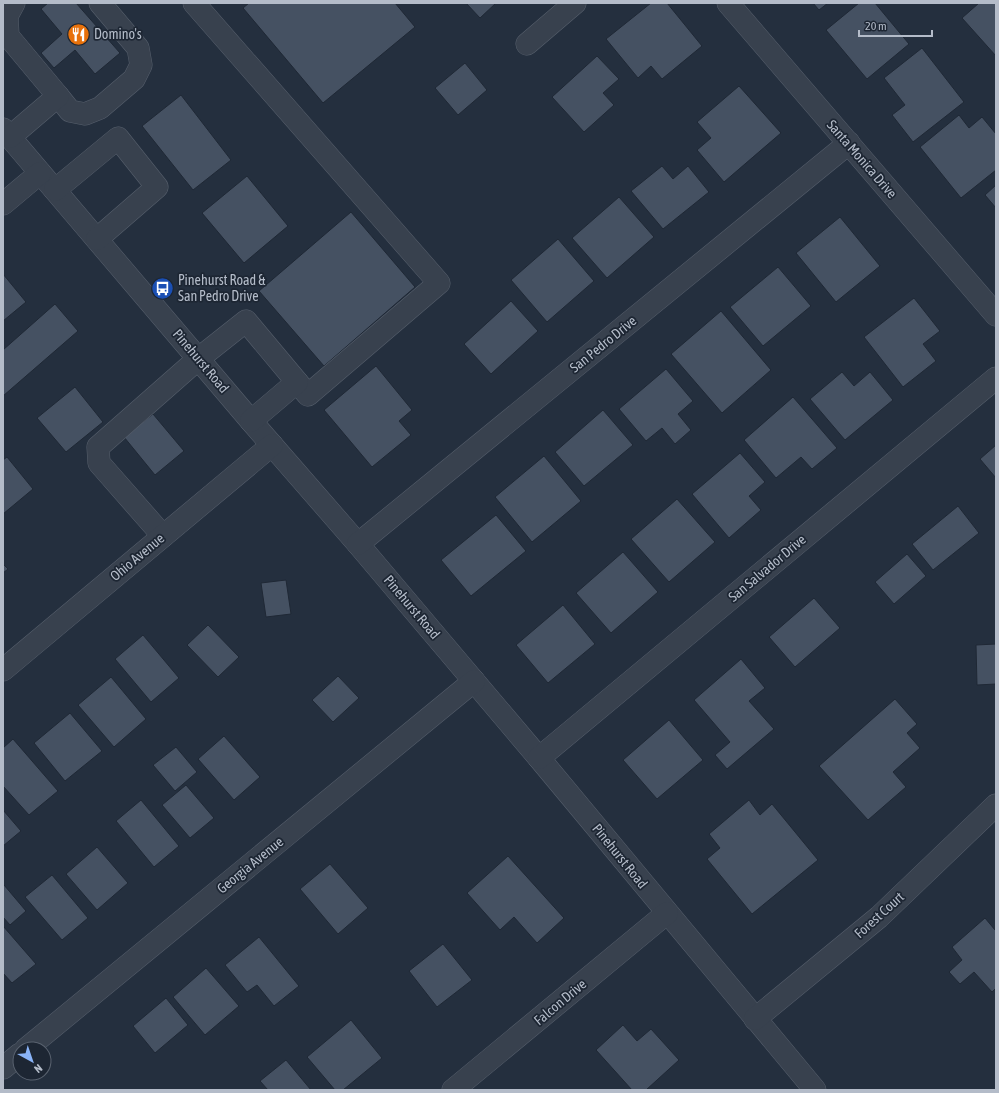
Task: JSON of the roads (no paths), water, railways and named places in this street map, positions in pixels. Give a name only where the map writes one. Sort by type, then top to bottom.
[{"type":"street","points":[[14,3],[7,16],[8,36],[70,111],[86,114],[100,108],[134,79],[141,64],[138,48],[100,3]]},
{"type":"street","points":[[194,3],[439,283],[303,389],[251,421]]},
{"type":"street","points":[[527,44],[575,3]]},
{"type":"street","name":"Santa Monica Drive","points":[[728,3],[996,315]]},
{"type":"street","points":[[6,133],[58,96]]},
{"type":"street","name":"Pinehurst Road","points":[[6,133],[474,681],[815,1090]]},
{"type":"street","points":[[55,190],[118,138],[157,187],[97,239]]},
{"type":"street","name":"San Pedro Drive","points":[[358,544],[849,143]]},
{"type":"street","points":[[3,204],[40,173]]},
{"type":"street","points":[[163,536],[99,463],[98,447],[198,359],[246,321],[303,389]]},
{"type":"street","name":"San Salvador Drive","points":[[539,758],[996,378]]},
{"type":"street","name":"Ohio Avenue","points":[[3,670],[272,445]]},
{"type":"street","name":"Georgia Avenue","points":[[36,1041],[474,681]]},
{"type":"street","name":"Forest Court","points":[[755,1018],[879,918],[996,805]]},
{"type":"street","name":"Falcon Drive","points":[[453,1090],[667,913]]},
{"type":"street","points":[[3,1068],[12,1061]]},
{"type":"place","name":"Domino's","points":[[79,34]]},
{"type":"place","name":"Pinehurst Road & San Pedro Drive","points":[[162,288]]}]
